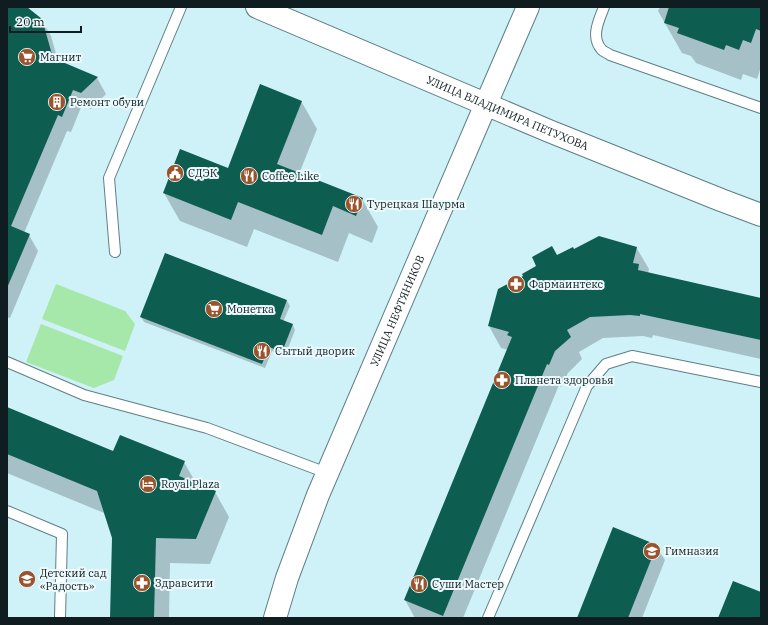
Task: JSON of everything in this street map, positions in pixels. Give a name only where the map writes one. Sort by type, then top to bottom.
[{"type":"main road","name":"УЛИЦА ВЛАДИМИРА ПЕТУХОВА","points":[[257,7],[549,131],[761,215]]},
{"type":"main road","name":"УЛИЦА НЕФТЯНИКОВ","points":[[275,618],[287,578],[327,473],[528,7]]},
{"type":"lane","points":[[115,252],[109,178],[181,7]]},
{"type":"lane","points":[[604,7],[596,32],[597,42],[602,50],[610,55],[761,108]]},
{"type":"lane","points":[[488,618],[587,386],[606,364],[632,356],[761,382]]},
{"type":"lane","points":[[7,362],[84,395],[208,428],[327,473]]},
{"type":"lane","points":[[7,511],[62,534],[60,618]]},
{"type":"green space","points":[[56,284],[125,311],[135,324],[125,351],[42,319]]},
{"type":"green space","points":[[41,324],[123,356],[114,380],[94,388],[26,362]]},
{"type":"building","points":[[7,7],[27,7],[42,19],[53,58],[98,77],[81,93],[73,90],[62,117],[58,115],[11,226],[30,234],[7,288]]},
{"type":"building","points":[[669,7],[761,7],[761,31],[756,29],[751,43],[743,40],[739,50],[726,45],[724,50],[677,33],[679,28],[664,23]]},
{"type":"building","points":[[260,84],[302,101],[277,164],[363,198],[356,216],[333,206],[322,235],[238,202],[231,220],[163,193],[180,149],[228,168]]},
{"type":"building","points":[[599,236],[637,247],[633,263],[639,264],[638,270],[761,298],[761,340],[640,314],[640,316],[590,317],[567,330],[571,337],[555,351],[549,365],[547,364],[443,616],[404,600],[512,337],[507,335],[509,332],[488,326],[498,289],[523,276],[522,274],[536,266],[532,257],[552,246],[557,255],[573,247],[574,249]]},
{"type":"building","name":"Монетка","points":[[165,253],[287,300],[280,319],[293,324],[282,352],[269,347],[262,364],[140,317]]},
{"type":"building","points":[[7,407],[113,451],[120,435],[185,461],[179,476],[216,491],[196,539],[156,538],[154,618],[110,618],[112,538],[97,491],[7,454]]},
{"type":"building","points":[[613,527],[657,545],[628,618],[577,618]]},
{"type":"building","points":[[733,581],[761,592],[761,618],[718,618]]},
{"type":"place","name":"Магнит","points":[[27,57]]},
{"type":"place","name":"Ремонт обуви","points":[[57,102]]},
{"type":"place","name":"СДЭК","points":[[175,173]]},
{"type":"place","name":"Coffee Like","points":[[249,176]]},
{"type":"place","name":"Турецкая Шаурма","points":[[354,204]]},
{"type":"place","name":"Фармаинтекс","points":[[516,284]]},
{"type":"place","name":"Монетка","points":[[214,309]]},
{"type":"place","name":"Сытый дворик","points":[[262,351]]},
{"type":"place","name":"Планета здоровья","points":[[502,380]]},
{"type":"place","name":"Royal Plaza","points":[[148,484]]},
{"type":"place","name":"Гимназия","points":[[652,551]]},
{"type":"place","name":"Детский сад «Радость»","points":[[27,579]]},
{"type":"place","name":"Здравсити","points":[[142,583]]},
{"type":"place","name":"Суши Мастер","points":[[419,584]]}]
